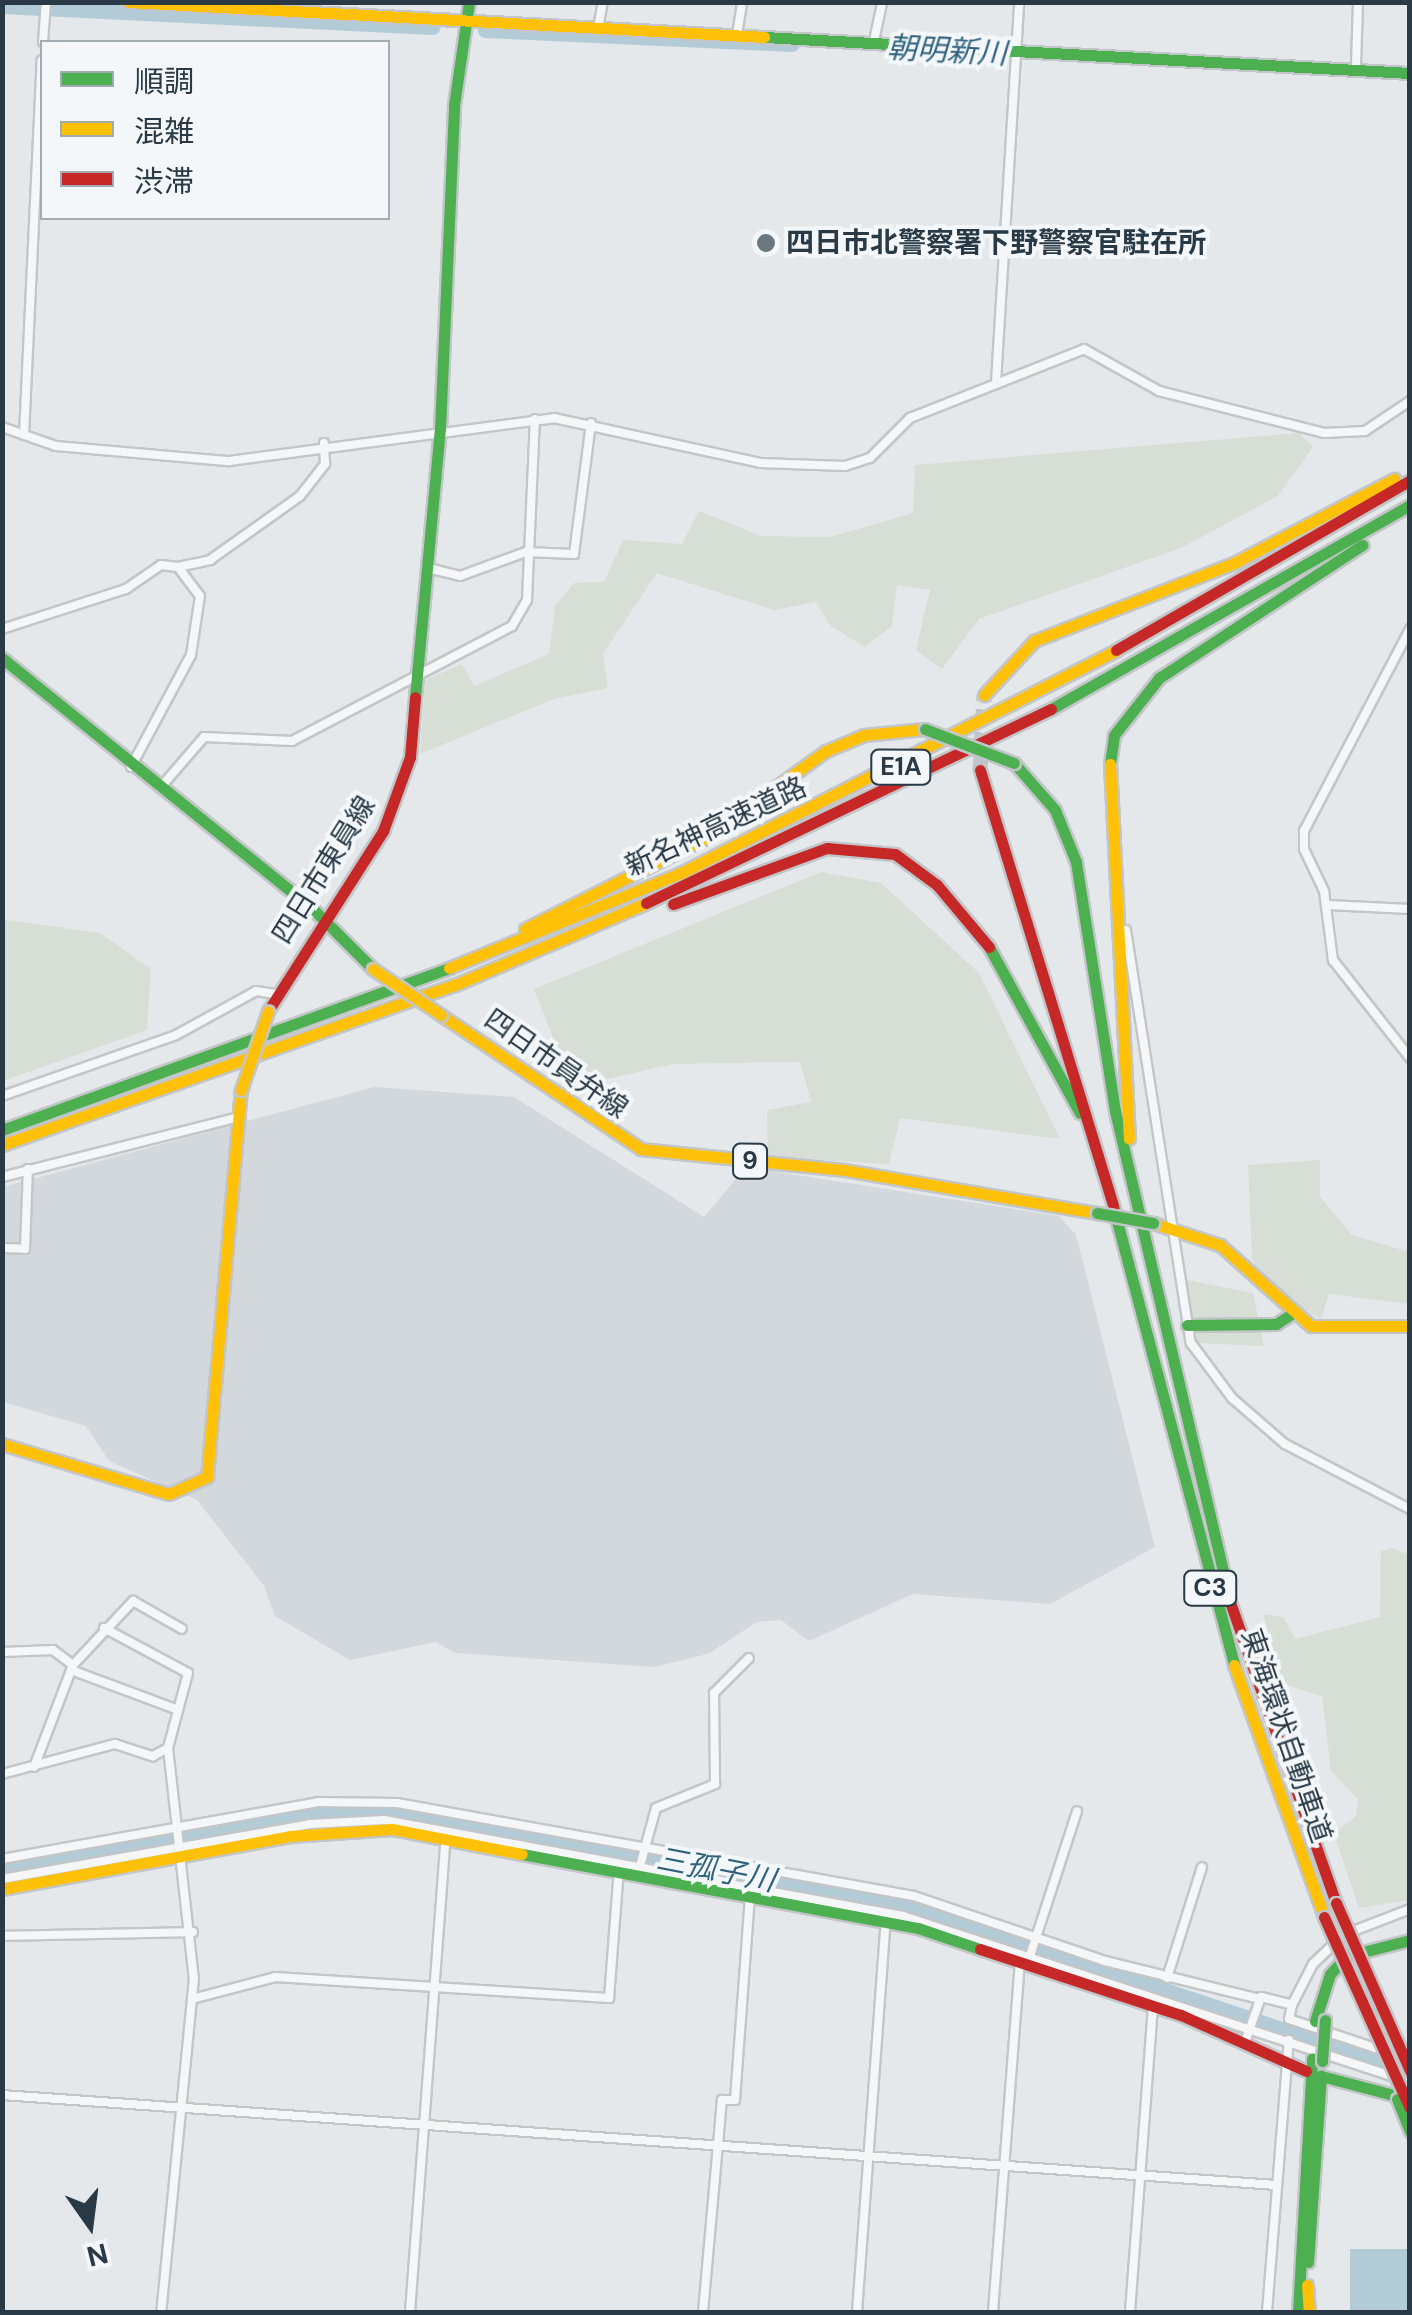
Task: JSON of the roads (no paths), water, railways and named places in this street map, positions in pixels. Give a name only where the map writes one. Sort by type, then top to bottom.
[{"type":"main road","points":[[129,2],[467,17],[598,29],[874,41],[1011,52],[1356,66],[1410,73]]},
{"type":"main road","name":"四日市東員線","points":[[2,1444],[169,1494],[207,1478],[235,1118],[241,1090],[275,994],[396,805],[419,676],[440,429],[454,105],[470,2]]},
{"type":"main road","points":[[984,695],[1034,641],[1234,563],[1410,470]]},
{"type":"main road","name":"新名神高速道路","points":[[2,1130],[367,1001],[816,810],[1151,634],[1410,480]]},
{"type":"main road","points":[[1142,1247],[1117,989],[1107,792],[1114,735],[1158,678],[1410,508]]},
{"type":"main road","name":"新名神高速道路","points":[[2,1146],[455,985],[926,776],[1162,652],[1410,508]]},
{"type":"main road","name":"四日市員弁線","points":[[2,658],[130,767],[322,919],[373,969],[641,1149],[845,1170],[1168,1225],[1230,1252],[1290,1315]]},
{"type":"main road","points":[[367,1001],[706,837],[835,746],[925,728],[1014,763],[1055,810],[1076,862],[1142,1247]]},
{"type":"main road","points":[[980,770],[1053,985],[1124,1250]]},
{"type":"main road","points":[[455,985],[809,853],[863,845],[895,854],[971,922],[1030,1010],[1076,1101],[1124,1250]]},
{"type":"main road","name":"東海環状自動車道","points":[[1142,1247],[1208,1532],[1336,1903],[1410,2070]]},
{"type":"main road","name":"東海環状自動車道","points":[[1124,1250],[1224,1636],[1324,1917],[1410,2108]]},
{"type":"main road","points":[[1187,1325],[1276,1324],[1290,1315],[1311,1326],[1410,1326]]},
{"type":"main road","points":[[2,1889],[185,1851],[343,1828],[446,1834],[886,1920],[1023,1957],[1153,2005],[1306,2071]]},
{"type":"main road","points":[[1300,2312],[1320,2020],[1338,1964],[1363,1946],[1410,1940]]},
{"type":"main road","points":[[1320,2020],[1356,1961],[1410,1949]]},
{"type":"main road","points":[[1338,1952],[1410,2132]]},
{"type":"main road","points":[[1368,1978],[1410,2058]]},
{"type":"main road","points":[[1325,2077],[1410,2100]]},
{"type":"street","points":[[598,29],[604,2]]},
{"type":"street","points":[[736,35],[742,2]]},
{"type":"street","points":[[874,41],[882,2]]},
{"type":"street","points":[[996,382],[1011,52],[1019,2]]},
{"type":"street","points":[[1356,66],[1358,2]]},
{"type":"street","points":[[44,40],[45,6]]},
{"type":"street","points":[[24,435],[40,102]]},
{"type":"street","points":[[2,428],[56,446],[229,461],[324,443],[535,419],[591,423],[760,462],[845,466],[870,458],[910,418],[1084,349],[1159,391],[1346,436],[1410,401]]},
{"type":"street","points":[[160,788],[204,737],[292,742],[512,626],[527,600],[526,552],[535,419]]},
{"type":"street","points":[[428,568],[460,576],[526,552],[574,554],[591,423]]},
{"type":"street","points":[[2,629],[126,590],[161,565],[178,567],[210,560],[300,496],[325,464],[324,443]]},
{"type":"street","points":[[130,767],[191,654],[200,596],[178,567]]},
{"type":"street","points":[[1410,628],[1304,831],[1328,905],[1333,960],[1410,1058]]},
{"type":"street","points":[[1328,905],[1410,909]]},
{"type":"street","points":[[1126,930],[1168,1225],[1187,1325],[1232,1398],[1270,1432],[1410,1509]]},
{"type":"street","points":[[2,1096],[176,1035],[256,991],[275,994]]},
{"type":"street","points":[[2,1177],[235,1118]]},
{"type":"street","points":[[2,1248],[25,1249],[28,1169]]},
{"type":"street","points":[[34,1768],[72,1668],[104,1628],[133,1602],[150,1603],[182,1629]]},
{"type":"street","points":[[104,1628],[188,1673],[173,1708],[168,1748],[194,1932],[192,2000],[174,2106],[161,2312]]},
{"type":"street","points":[[2,1652],[53,1650],[72,1668],[173,1708]]},
{"type":"street","points":[[640,1866],[644,1845],[663,1802],[715,1784],[714,1694],[749,1658]]},
{"type":"street","points":[[2,1774],[114,1744],[153,1756],[168,1748]]},
{"type":"street","points":[[2,1860],[181,1826],[350,1800],[644,1845],[914,1896],[1167,1978],[1259,2002],[1292,2005]]},
{"type":"street","points":[[994,2312],[1023,1957],[1038,1934],[1077,1811]]},
{"type":"street","points":[[410,2312],[446,1834]]},
{"type":"street","points":[[2,1879],[185,1851]]},
{"type":"street","points":[[192,2000],[275,1977],[609,1998],[619,1867],[640,1866],[904,1916],[1410,2082]]},
{"type":"street","points":[[1167,1978],[1202,1867]]},
{"type":"street","points":[[703,2312],[722,2100],[736,2100],[750,1896]]},
{"type":"street","points":[[1410,1908],[1343,1934],[1314,1964],[1292,2005],[1289,2019],[1410,2058]]},
{"type":"street","points":[[857,2312],[886,1920]]},
{"type":"street","points":[[2,1936],[194,1932]]},
{"type":"street","points":[[1244,2045],[1259,2002]]},
{"type":"street","points":[[1130,2312],[1153,2005]]},
{"type":"street","points":[[1267,2312],[1284,2063],[1289,2040]]},
{"type":"street","points":[[2,2095],[1276,2186]]},
{"type":"water","points":[[1350,2249],[1409,2249],[1409,2312],[1350,2312]]},
{"type":"waterway","name":"朝明新川","points":[[2,6],[432,27]]},
{"type":"waterway","name":"朝明新川","points":[[485,30],[792,44]]},
{"type":"waterway","name":"三孤子川","points":[[2,1870],[343,1809],[411,1813],[919,1908],[1401,2069]]},
{"type":"tunnel","points":[[980,770],[984,695]]},
{"type":"place","name":"四日市北警察署下野警察官駐在所","points":[[766,243]]}]
